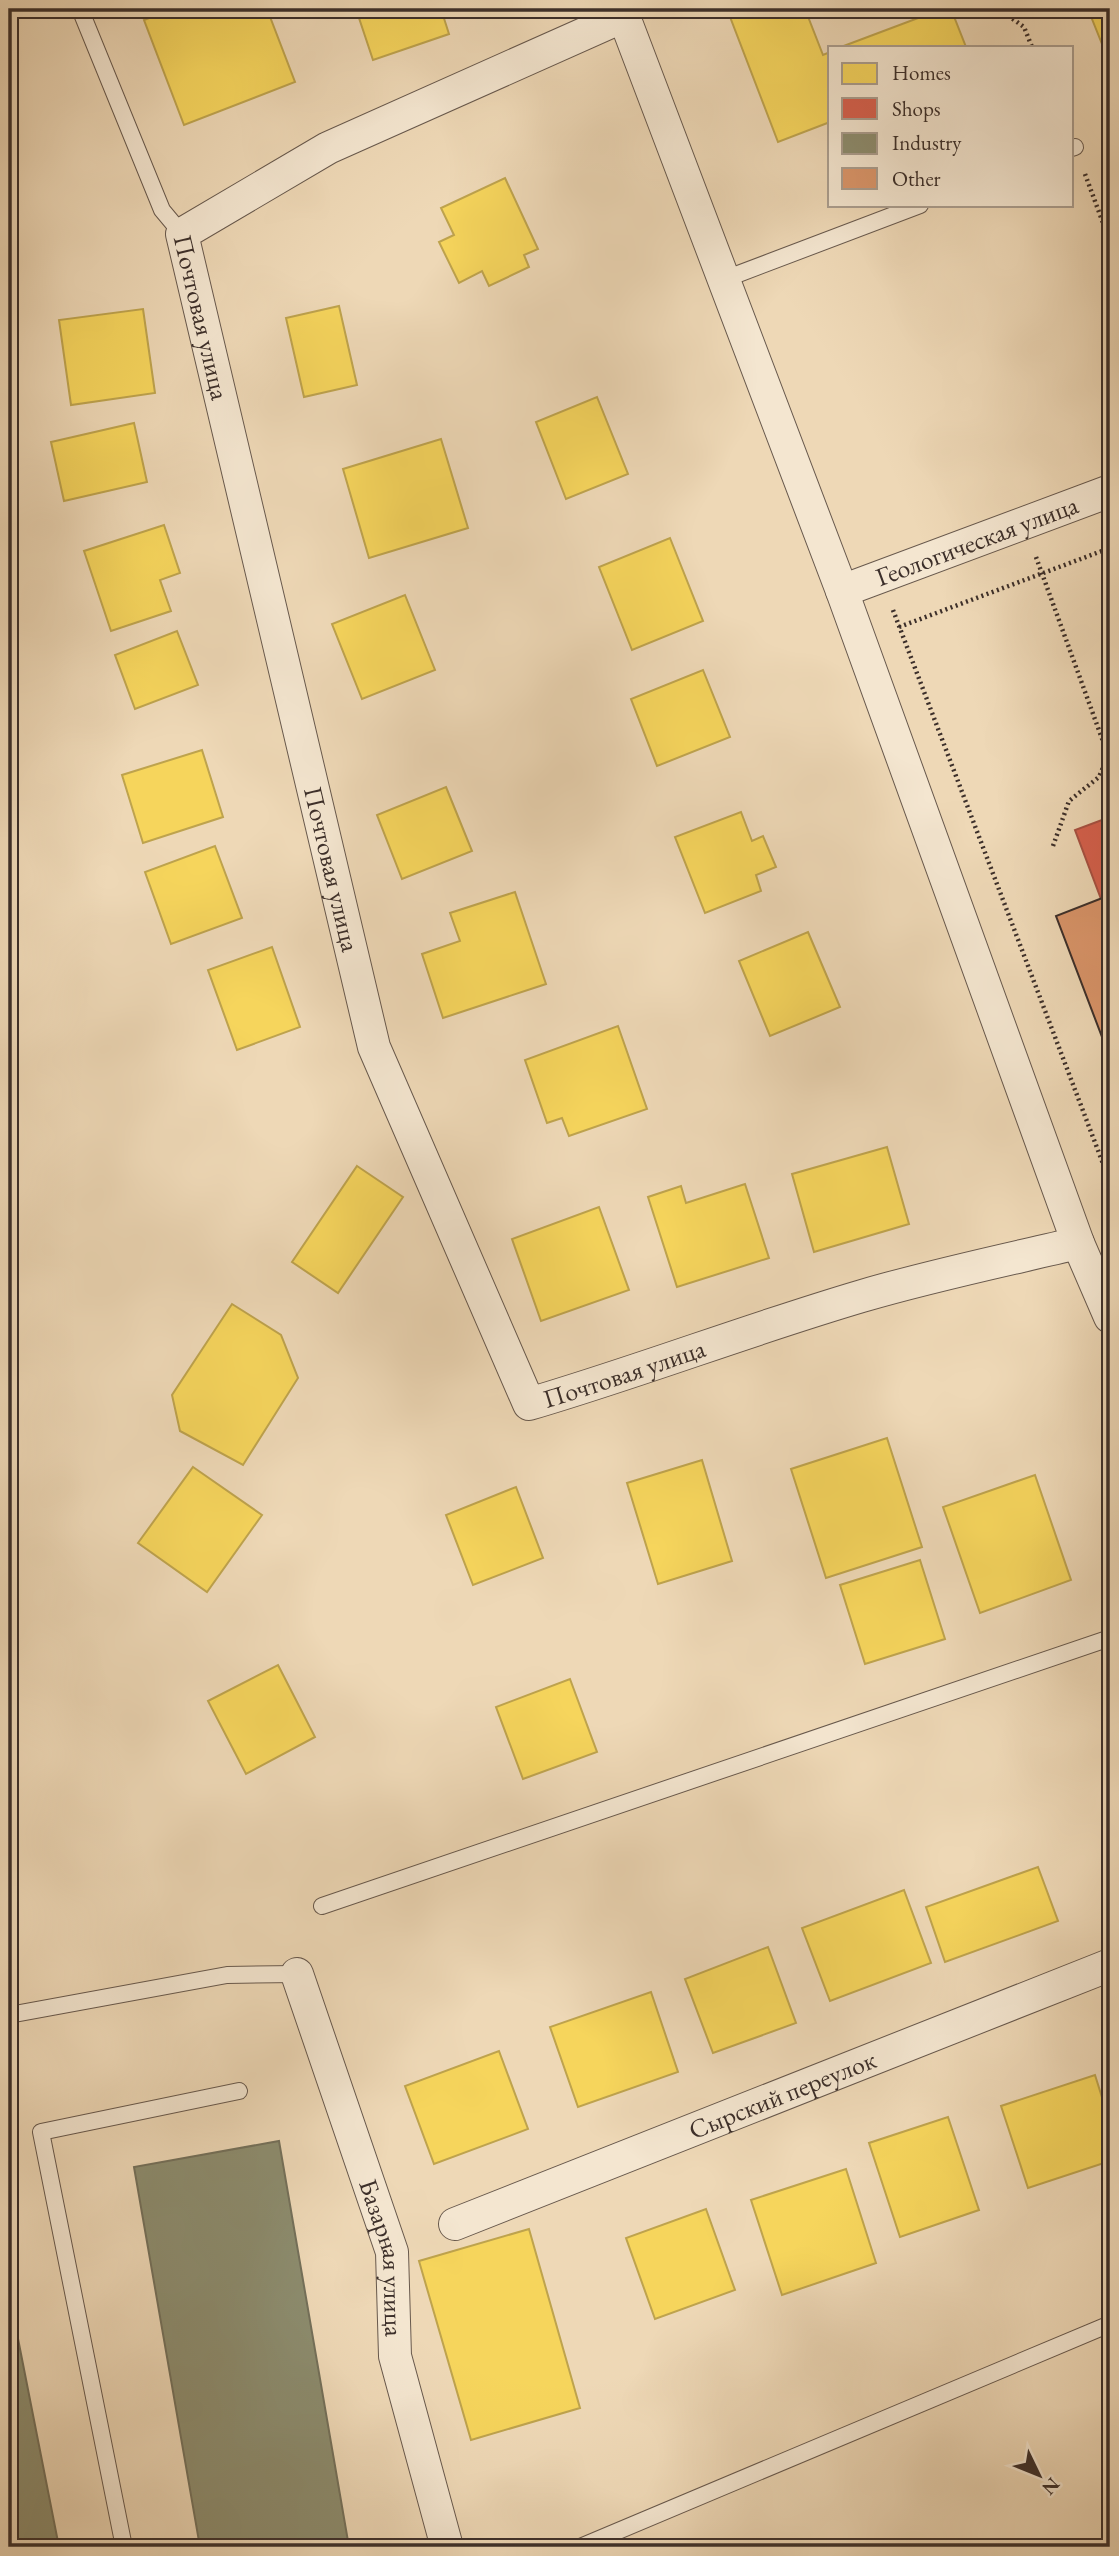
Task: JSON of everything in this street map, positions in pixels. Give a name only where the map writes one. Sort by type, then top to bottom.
[{"type":"street","name":"Почтовая улица","points":[[622,13],[328,148],[182,234],[374,1047],[529,1404],[864,1295],[1078,1243]]},
{"type":"street","points":[[622,13],[842,591],[1078,1243],[1110,1317]]},
{"type":"street","name":"Геологическая улица","points":[[842,591],[1110,491]]},
{"type":"street","name":"Сырский переулок","points":[[455,2224],[1110,1965]]},
{"type":"street","name":"Базарная улица","points":[[297,1974],[392,2252],[395,2356],[447,2547]]},
{"type":"lane","points":[[80,9],[162,209],[182,234]]},
{"type":"lane","points":[[725,279],[917,206]]},
{"type":"lane","points":[[322,1906],[1110,1638]]},
{"type":"lane","points":[[9,2015],[227,1975],[297,1974]]},
{"type":"lane","points":[[124,2547],[41,2132],[239,2091]]},
{"type":"lane","points":[[580,2547],[1110,2324]]},
{"type":"path","points":[[999,9],[1024,27],[1032,46]]},
{"type":"path","points":[[1074,150],[1110,242]]},
{"type":"path","points":[[1024,523],[1109,753],[1099,776],[1069,801],[1053,846]]},
{"type":"path","points":[[899,626],[1110,548]]},
{"type":"building: Homes","points":[[172,9],[267,9],[295,82],[184,125],[144,20]]},
{"type":"building: Homes","points":[[356,9],[441,9],[449,34],[373,60]]},
{"type":"building: Homes","points":[[727,9],[805,9],[823,55],[828,53],[828,123],[778,142]]},
{"type":"building: Homes","points":[[942,9],[951,9],[966,46],[844,46]]},
{"type":"building: Homes","points":[[1088,9],[1110,9],[1110,64]]},
{"type":"building: Homes","points":[[505,178],[538,249],[524,255],[529,267],[489,286],[482,271],[459,283],[439,242],[454,235],[441,208]]},
{"type":"building: Homes","points":[[339,306],[357,385],[304,397],[286,318]]},
{"type":"building: Homes","points":[[143,309],[155,393],[71,405],[59,320]]},
{"type":"building: Homes","points":[[597,397],[628,474],[566,499],[536,422]]},
{"type":"building: Homes","points":[[134,423],[147,482],[64,501],[51,442]]},
{"type":"building: Homes","points":[[441,439],[468,528],[369,558],[343,469]]},
{"type":"building: Homes","points":[[164,525],[180,573],[160,580],[171,611],[111,631],[84,551]]},
{"type":"building: Homes","points":[[670,538],[703,621],[632,650],[599,567]]},
{"type":"building: Homes","points":[[405,595],[435,670],[362,699],[332,624]]},
{"type":"building: Homes","points":[[177,631],[198,685],[135,709],[115,655]]},
{"type":"building: Homes","points":[[703,670],[730,737],[657,766],[631,699]]},
{"type":"building: Homes","points":[[202,750],[223,817],[143,843],[122,775]]},
{"type":"building: Homes","points":[[446,787],[472,851],[402,879],[377,815]]},
{"type":"building: Homes","points":[[741,812],[752,841],[763,836],[776,867],[756,875],[761,891],[705,913],[675,837]]},
{"type":"building: Homes","points":[[215,846],[242,918],[171,944],[145,872]]},
{"type":"building: Homes","points":[[515,892],[546,984],[443,1018],[422,954],[460,941],[450,913]]},
{"type":"building: Homes","points":[[808,932],[840,1007],[770,1036],[739,961]]},
{"type":"building: Homes","points":[[272,947],[300,1027],[237,1050],[208,970]]},
{"type":"building: Homes","points":[[618,1026],[647,1109],[569,1136],[562,1118],[547,1123],[525,1060]]},
{"type":"building: Homes","points":[[887,1147],[909,1224],[814,1252],[792,1174]]},
{"type":"building: Homes","points":[[357,1166],[403,1197],[338,1293],[292,1262]]},
{"type":"building: Homes","points":[[745,1184],[769,1258],[677,1287],[648,1197],[681,1186],[686,1203]]},
{"type":"building: Homes","points":[[599,1207],[629,1290],[541,1321],[512,1239]]},
{"type":"building: Homes","points":[[232,1304],[281,1335],[298,1378],[243,1465],[180,1431],[172,1395]]},
{"type":"building: Homes","points":[[887,1438],[922,1547],[826,1578],[791,1469]]},
{"type":"building: Homes","points":[[702,1460],[732,1561],[658,1584],[627,1483]]},
{"type":"building: Homes","points":[[193,1467],[262,1515],[207,1592],[138,1543]]},
{"type":"building: Homes","points":[[1035,1475],[1071,1580],[980,1613],[943,1507]]},
{"type":"building: Homes","points":[[516,1487],[543,1558],[473,1585],[446,1515]]},
{"type":"building: Homes","points":[[920,1560],[945,1639],[865,1664],[840,1585]]},
{"type":"building: Homes","points":[[278,1665],[315,1737],[246,1774],[208,1701]]},
{"type":"building: Homes","points":[[570,1679],[597,1752],[523,1779],[496,1707]]},
{"type":"building: Homes","points":[[1038,1867],[1058,1921],[945,1962],[926,1907]]},
{"type":"building: Homes","points":[[904,1890],[931,1963],[830,2001],[802,1928]]},
{"type":"building: Homes","points":[[768,1947],[796,2023],[713,2053],[685,1979]]},
{"type":"building: Homes","points":[[651,1992],[678,2072],[578,2107],[550,2027]]},
{"type":"building: Homes","points":[[499,2051],[528,2129],[434,2164],[405,2086]]},
{"type":"building: Homes","points":[[1095,2075],[1110,2123],[1110,2161],[1028,2188],[1001,2106]]},
{"type":"building: Homes","points":[[948,2117],[979,2210],[900,2237],[869,2143]]},
{"type":"building: Homes","points":[[846,2169],[876,2263],[782,2295],[751,2200]]},
{"type":"building: Homes","points":[[706,2209],[735,2290],[655,2319],[626,2238]]},
{"type":"building: Homes","points":[[529,2229],[580,2408],[471,2440],[419,2261]]},
{"type":"building: Shops","points":[[1110,817],[1110,895],[1101,899],[1075,830]]},
{"type":"building: Industry","points":[[279,2141],[349,2547],[200,2547],[134,2167]]},
{"type":"building: Industry","points":[[9,2293],[59,2547],[9,2547]]},
{"type":"building: Other","points":[[1110,895],[1110,1058],[1056,916]]}]
